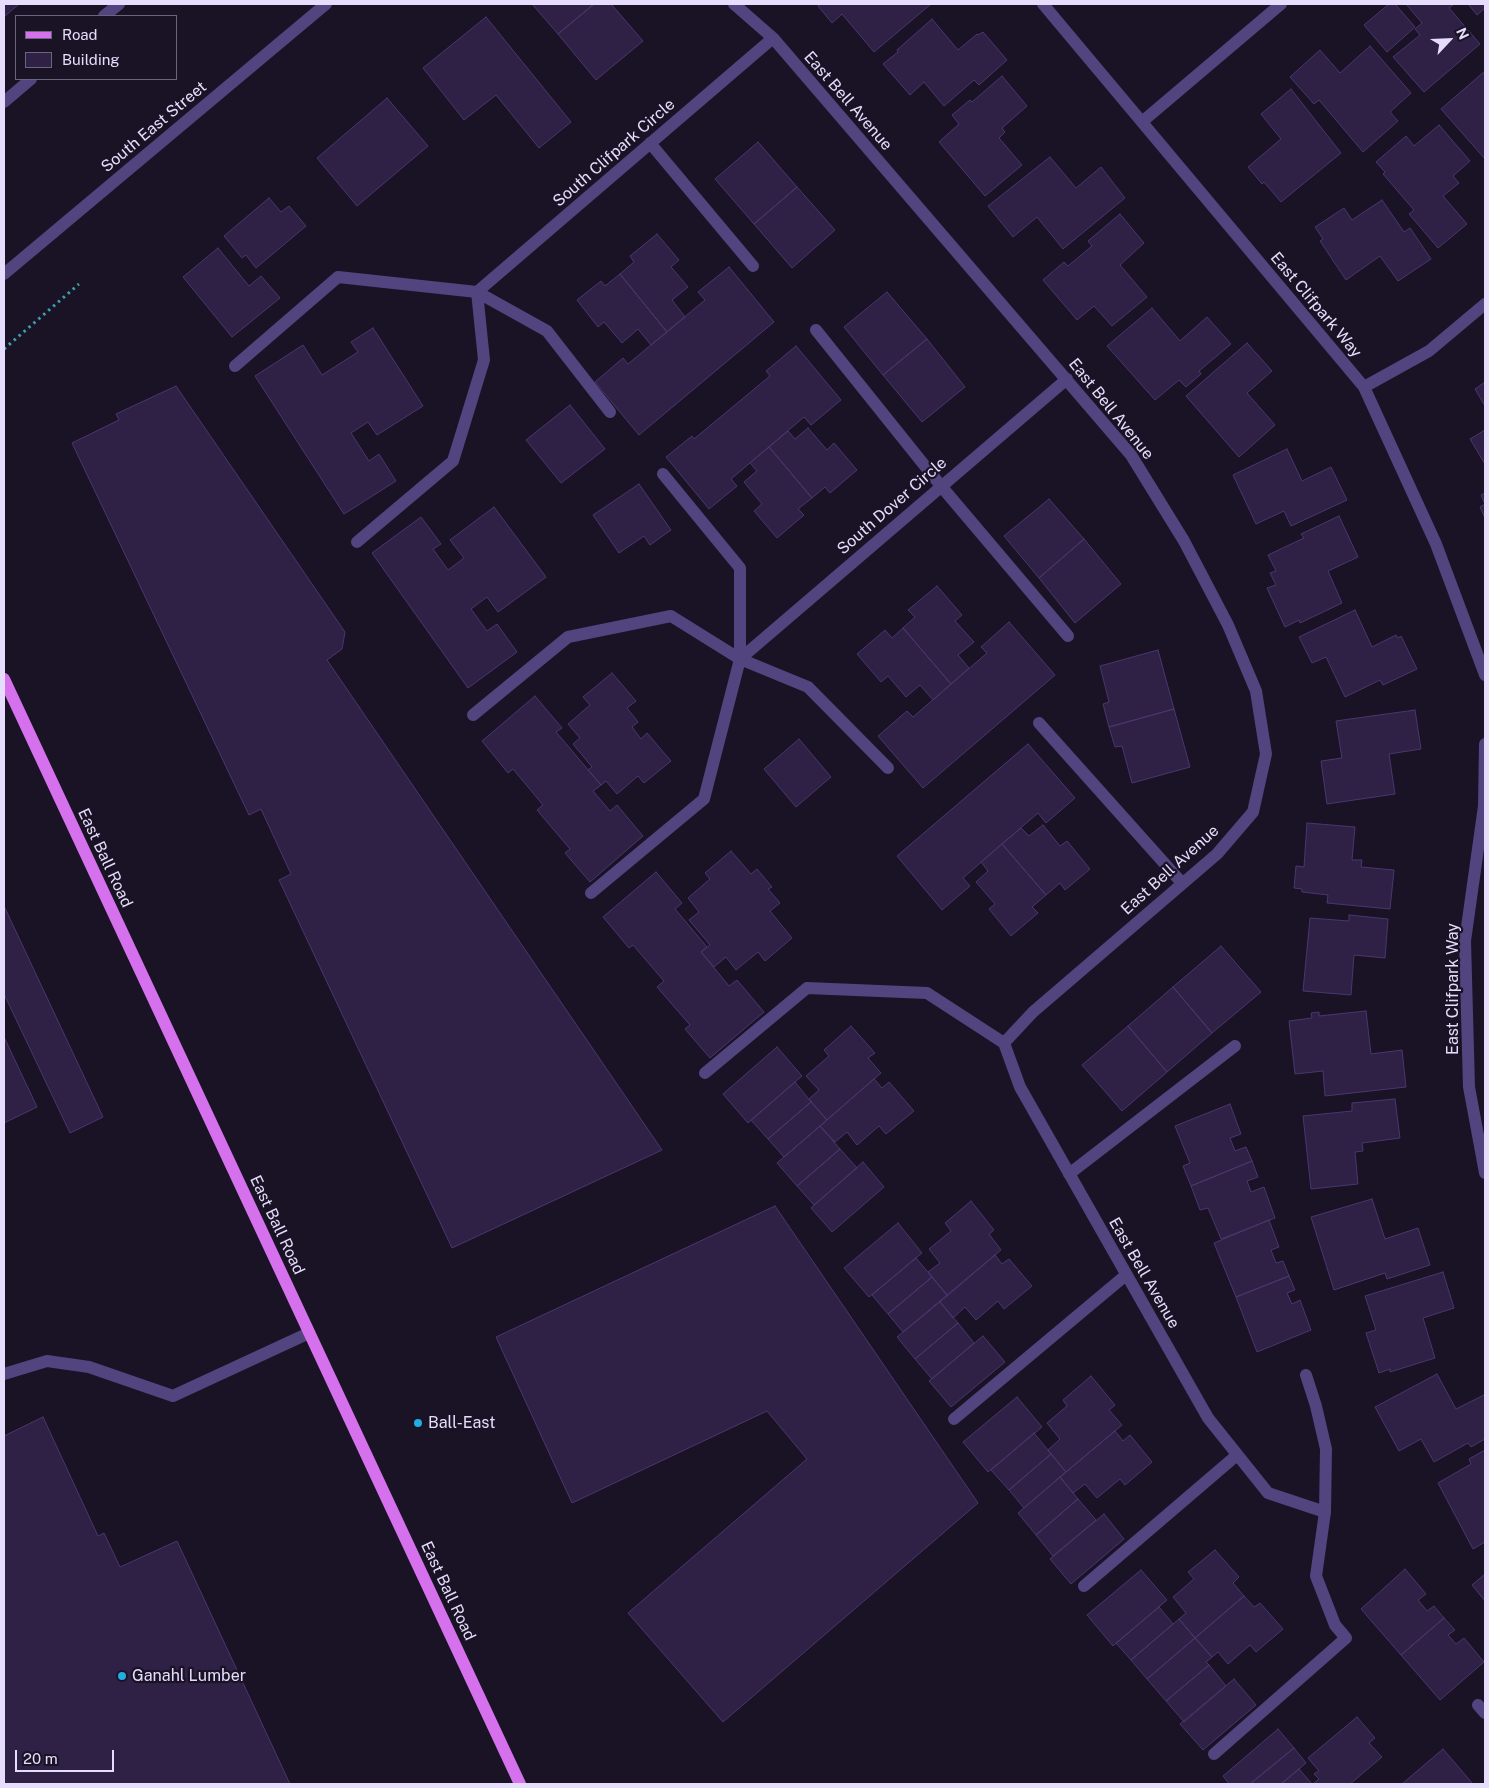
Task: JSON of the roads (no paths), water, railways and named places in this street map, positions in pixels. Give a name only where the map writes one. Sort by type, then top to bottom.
[{"type":"main road","name":"East Ball Road","points":[[4,679],[520,1784]]},
{"type":"street","points":[[105,15],[119,4]]},
{"type":"street","name":"South East Street","points":[[4,274],[324,4]]},
{"type":"street","name":"East Bell Avenue","points":[[734,4],[772,38],[1131,455],[1179,534],[1228,624],[1256,691],[1266,754],[1253,812],[1216,854],[1033,1012],[1004,1043],[1020,1087],[1208,1418],[1268,1493],[1325,1512]]},
{"type":"street","name":"East Clifpark Way","points":[[1042,4],[1364,387],[1436,544],[1485,675]]},
{"type":"street","points":[[1142,122],[1281,4]]},
{"type":"street","name":"South Clifpark Circle","points":[[477,292],[772,38]]},
{"type":"street","points":[[4,102],[30,80]]},
{"type":"street","points":[[650,143],[753,266]]},
{"type":"street","points":[[235,366],[338,277],[477,292],[547,331],[610,412]]},
{"type":"street","points":[[357,542],[453,461],[484,360],[477,292]]},
{"type":"street","points":[[1364,387],[1429,351],[1485,304]]},
{"type":"street","points":[[816,330],[940,486],[1068,636]]},
{"type":"street","name":"South Dover Circle","points":[[740,659],[1067,379]]},
{"type":"street","points":[[591,893],[704,798],[740,659],[740,568],[662,474]]},
{"type":"street","points":[[472,715],[568,637],[671,616],[740,659],[808,687],[888,768]]},
{"type":"street","points":[[1039,723],[1182,883]]},
{"type":"street","name":"East Clifpark Way","points":[[1485,744],[1484,806],[1465,941],[1469,1087],[1485,1173]]},
{"type":"street","points":[[704,1073],[807,988],[927,993],[1004,1043]]},
{"type":"street","points":[[1069,1174],[1235,1046]]},
{"type":"street","points":[[954,1419],[1126,1275]]},
{"type":"street","points":[[4,1374],[46,1361],[89,1367],[173,1396],[309,1333]]},
{"type":"street","points":[[1214,1754],[1346,1638],[1335,1625],[1316,1576],[1325,1512],[1326,1449],[1316,1406],[1306,1375]]},
{"type":"street","points":[[1084,1586],[1237,1455]]},
{"type":"place","name":"Ball-East","points":[[418,1423]]},
{"type":"place","name":"Ganahl Lumber","points":[[122,1676]]}]
